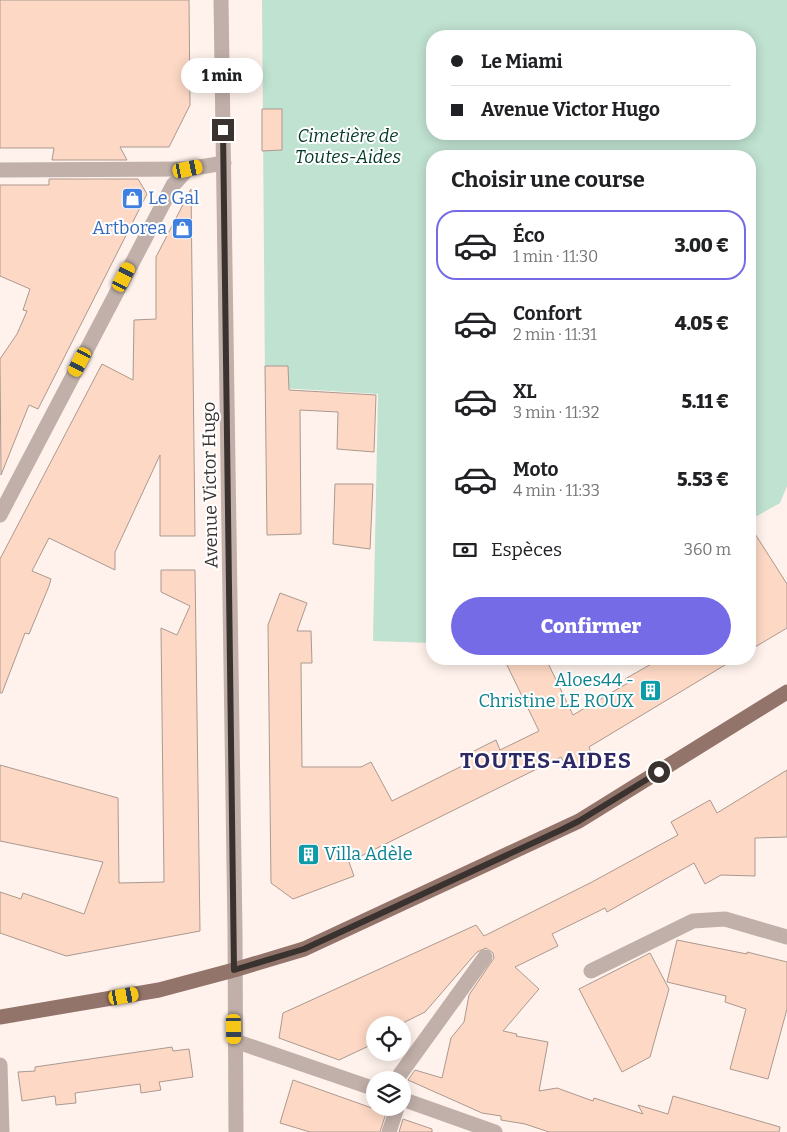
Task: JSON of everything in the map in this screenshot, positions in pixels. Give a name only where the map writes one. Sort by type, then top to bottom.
[{"type":"main road","points":[[0,1017],[159,990],[304,949],[579,821],[787,692]]},
{"type":"street","name":"Avenue Victor Hugo","points":[[221,0],[236,1132]]},
{"type":"street","points":[[0,170],[188,169],[224,163]]},
{"type":"street","points":[[0,515],[159,209],[173,185],[188,169]]},
{"type":"street","points":[[591,971],[693,921],[725,918],[787,937]]},
{"type":"street","points":[[403,1071],[485,957]]},
{"type":"street","points":[[235,1041],[366,1087]]},
{"type":"street","points":[[0,1065],[2,1132]]},
{"type":"street","points":[[411,1102],[494,1132]]},
{"type":"street","points":[[389,1132],[395,1116]]},
{"type":"green space","name":"Cimetière de Toutes-Aides","points":[[262,0],[787,0],[787,486],[780,503],[756,517],[756,150],[426,150],[426,643],[373,641],[378,394],[265,387]]},
{"type":"building","points":[[0,0],[189,0],[190,105],[169,147],[120,147],[127,160],[52,160],[54,148],[0,148]]},
{"type":"building","points":[[262,109],[282,109],[282,150],[262,151]]},
{"type":"building","points":[[49,179],[138,179],[147,194],[38,409],[29,405],[1,475],[0,359],[17,334],[27,311],[23,310],[30,289],[0,276],[0,185],[49,185]]},
{"type":"building","points":[[191,189],[195,536],[160,536],[160,455],[115,552],[115,570],[49,538],[32,571],[51,579],[49,586],[29,634],[25,633],[2,693],[0,693],[0,559],[102,364],[133,380],[134,320],[156,319],[156,257]]},
{"type":"building","points":[[265,366],[288,366],[289,390],[376,395],[374,452],[337,449],[338,412],[300,410],[301,534],[267,535]]},
{"type":"building","points":[[335,484],[373,484],[370,549],[333,544]]},
{"type":"building","points":[[756,535],[787,584],[787,628],[756,646]]},
{"type":"building","points":[[161,570],[195,570],[200,931],[66,956],[0,933],[0,892],[21,899],[23,893],[84,914],[103,862],[0,841],[0,765],[118,798],[119,883],[164,882],[161,628],[177,635],[190,606],[161,592]]},
{"type":"building","points":[[280,593],[307,603],[297,631],[311,631],[312,663],[301,663],[302,767],[361,767],[371,762],[392,801],[466,764],[462,757],[496,740],[500,750],[539,731],[507,665],[549,665],[573,715],[628,683],[625,679],[650,665],[725,665],[589,747],[593,757],[568,770],[561,757],[349,862],[354,876],[293,899],[271,883],[268,625]]},
{"type":"building","points":[[787,770],[787,837],[755,838],[755,876],[721,875],[705,884],[694,863],[607,912],[605,908],[552,934],[558,946],[515,967],[539,989],[503,1031],[517,1034],[516,1036],[548,1042],[539,1091],[557,1088],[593,1101],[594,1098],[643,1114],[638,1105],[668,1114],[673,1096],[780,1127],[779,1132],[549,1132],[525,1124],[501,1120],[501,1116],[482,1113],[411,1081],[411,1076],[415,1070],[442,1078],[451,1038],[464,1022],[469,995],[494,958],[493,953],[486,948],[477,952],[425,1012],[411,1019],[411,1016],[366,1016],[366,1047],[339,1060],[279,1038],[283,1013],[476,925],[484,936],[592,882],[678,835],[671,822],[710,800],[717,813]]},
{"type":"building","points":[[677,940],[747,954],[747,952],[787,962],[787,1009],[768,1079],[730,1069],[746,1009],[725,1002],[726,996],[667,982]]},
{"type":"building","points":[[650,953],[669,989],[650,1057],[622,1072],[579,989]]},
{"type":"building","points":[[172,1047],[173,1051],[189,1049],[193,1077],[159,1082],[161,1090],[141,1093],[140,1084],[75,1093],[76,1103],[56,1105],[55,1096],[22,1101],[18,1072],[35,1071],[35,1067]]},
{"type":"building","points":[[293,1080],[366,1106],[366,1116],[385,1116],[380,1132],[310,1132],[280,1123]]},
{"type":"building","points":[[403,1119],[432,1129],[432,1132],[399,1132]]},
{"type":"place","name":"Le Gal","points":[[132,198]]},
{"type":"place","name":"Artborea","points":[[183,228]]},
{"type":"place","name":"Aloes44 - Christine LE ROUX","points":[[650,690]]},
{"type":"place","name":"Villa Adèle","points":[[308,854]]},
{"type":"district","name":"TOUTES-AIDES","points":[[546,760]]},
{"type":"route","points":[[223,130],[234,970],[304,949],[561,830],[659,772]]}]
